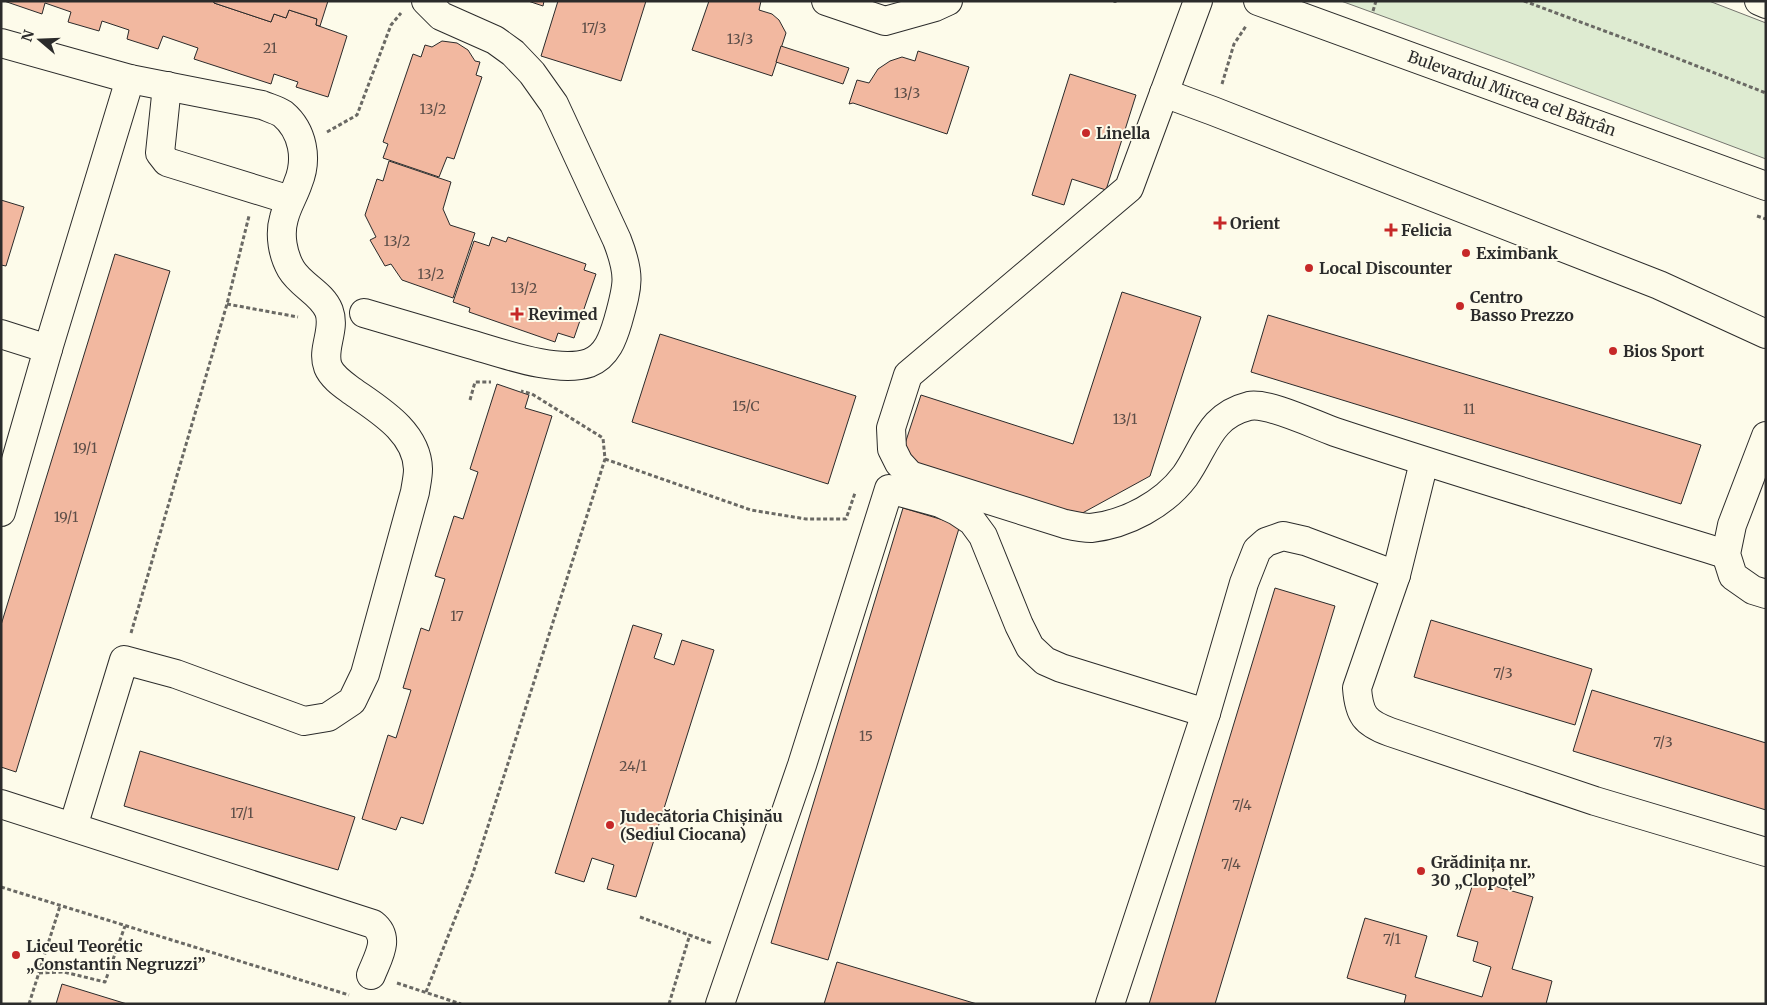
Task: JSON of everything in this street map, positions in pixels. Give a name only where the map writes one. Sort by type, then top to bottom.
[{"type":"main road","points":[[826,1],[885,21],[935,7],[948,1]]},
{"type":"main road","points":[[1198,1],[1129,188],[908,375],[892,428],[892,449],[899,463],[910,475],[1065,524],[1090,528],[1114,524],[1140,513],[1167,494],[1185,476],[1217,423],[1230,413],[1251,406],[1270,407],[1315,425],[1424,462],[1726,554]]},
{"type":"main road","points":[[1759,1],[1766,4]]},
{"type":"main road","name":"Bulevardul Mircea cel Bătrân","points":[[1261,2],[1766,186]]},
{"type":"main road","points":[[364,314],[539,363],[578,365],[589,363],[602,356],[612,339],[625,297],[628,278],[626,262],[617,240],[554,104],[532,73],[513,53],[494,40],[416,4]]},
{"type":"main road","points":[[1,43],[130,80],[262,105],[282,114],[296,128],[303,146],[304,167],[284,218],[283,248],[291,270],[304,284],[320,296],[329,310],[332,324],[326,354],[328,368],[340,382],[389,417],[402,431],[415,452],[418,469],[415,492],[365,674],[352,701],[328,717],[304,721],[176,674],[124,660],[73,827]]},
{"type":"main road","points":[[1,512],[48,349],[130,80]]},
{"type":"main road","points":[[167,86],[160,153],[167,162],[255,191],[290,200]]},
{"type":"main road","points":[[1164,93],[1659,285],[1766,334]]},
{"type":"main road","points":[[1,334],[48,349]]},
{"type":"main road","points":[[1766,436],[1732,525],[1726,554],[1733,576],[1753,590],[1766,594]]},
{"type":"main road","points":[[1424,462],[1396,575],[1357,688],[1358,705],[1364,717],[1374,726],[1595,801],[1766,852]]},
{"type":"main road","points":[[720,1004],[802,765],[889,489],[940,503],[972,521],[983,536],[1019,625],[1030,647],[1045,661],[1061,668],[1206,713]]},
{"type":"main road","points":[[1110,1004],[1206,713],[1244,583],[1257,550],[1266,542],[1283,536],[1305,541],[1396,575]]},
{"type":"main road","points":[[1,804],[373,924],[379,928],[383,943],[371,975]]},
{"type":"path","points":[[1524,1],[1661,52],[1766,94]]},
{"type":"path","points":[[1213,111],[1234,44],[1261,2]]},
{"type":"path","points":[[303,146],[357,115],[391,25],[416,4]]},
{"type":"path","points":[[124,660],[227,304],[255,191]]},
{"type":"path","points":[[227,304],[332,324]]},
{"type":"path","points":[[470,400],[475,382],[492,382]]},
{"type":"path","points":[[426,992],[472,874],[605,460],[603,438],[532,394],[516,389]]},
{"type":"path","points":[[605,460],[750,510],[806,519],[846,519],[859,481],[889,489]]},
{"type":"path","points":[[1,887],[357,998]]},
{"type":"path","points":[[29,1004],[60,906]]},
{"type":"path","points":[[640,916],[738,954]]},
{"type":"path","points":[[39,973],[64,972],[105,982],[125,926]]},
{"type":"path","points":[[669,1004],[690,934]]},
{"type":"path","points":[[371,975],[461,1004]]},
{"type":"green space","points":[[1341,1],[1709,1],[1766,23],[1766,159],[1511,63]]},
{"type":"building","points":[[4,1],[214,1],[214,3],[271,22],[274,14],[286,18],[289,10],[317,19],[316,25],[347,36],[328,97],[296,87],[298,82],[274,74],[271,84],[194,59],[198,48],[163,36],[158,49],[127,39],[129,30],[102,21],[99,31],[68,22],[71,12],[45,3],[42,14]]},
{"type":"building","points":[[214,1],[328,1],[320,26],[316,25],[317,19],[289,10],[286,18],[274,14],[271,22],[214,3]]},
{"type":"building","points":[[528,1],[544,1],[543,6]]},
{"type":"building","points":[[558,1],[646,1],[621,81],[541,56]]},
{"type":"building","points":[[709,1],[761,1],[759,10],[772,14],[779,20],[786,33],[772,76],[692,50]]},
{"type":"building","points":[[442,41],[457,43],[468,50],[475,61],[480,62],[476,75],[482,77],[454,159],[447,157],[439,177],[383,158],[388,144],[383,142],[413,54],[421,57],[425,45],[432,47]]},
{"type":"building","points":[[781,46],[849,68],[843,84],[776,62]]},
{"type":"building","points":[[918,51],[969,67],[947,134],[853,103],[849,104],[857,80],[869,83],[878,69],[890,61],[902,57],[915,61]]},
{"type":"building","points":[[1070,74],[1136,95],[1106,190],[1072,179],[1064,205],[1032,195]]},
{"type":"building","points":[[389,161],[451,182],[443,209],[450,225],[475,233],[453,298],[402,280],[391,264],[385,266],[370,240],[376,237],[365,215],[377,179],[383,181]]},
{"type":"building","points":[[1,200],[24,207],[6,266],[1,265]]},
{"type":"building","points":[[492,237],[506,242],[508,237],[586,264],[584,270],[596,274],[574,338],[558,333],[555,342],[469,312],[470,308],[453,302],[474,241],[489,246]]},
{"type":"building","points":[[115,254],[170,271],[16,772],[1,767],[1,625]]},
{"type":"building","points":[[1122,292],[1201,317],[1150,476],[1077,516],[900,459],[921,395],[1073,444]]},
{"type":"building","points":[[1268,315],[1701,445],[1681,504],[1251,372]]},
{"type":"building","points":[[660,334],[856,396],[828,484],[632,422]]},
{"type":"building","points":[[497,384],[529,395],[525,408],[552,416],[423,824],[401,817],[396,830],[362,819],[388,735],[396,738],[411,690],[403,688],[421,628],[429,631],[445,579],[435,576],[454,516],[463,519],[478,472],[470,469]]},
{"type":"building","points":[[903,508],[960,525],[828,960],[771,943]]},
{"type":"building","points":[[1275,588],[1335,606],[1215,1004],[1149,1004]]},
{"type":"building","points":[[1431,620],[1592,669],[1575,725],[1414,677]]},
{"type":"building","points":[[633,625],[662,634],[654,658],[674,665],[682,640],[714,650],[636,897],[607,889],[614,865],[592,858],[584,882],[555,873]]},
{"type":"building","points":[[1592,690],[1766,743],[1766,810],[1573,751]]},
{"type":"building","points":[[140,751],[355,817],[338,870],[124,806]]},
{"type":"building","points":[[1474,880],[1533,897],[1512,969],[1552,981],[1546,1004],[1404,1004],[1406,995],[1347,978],[1365,918],[1427,936],[1415,977],[1482,997],[1491,967],[1473,961],[1478,942],[1457,936]]},
{"type":"building","points":[[837,962],[977,1004],[824,1004]]},
{"type":"building","points":[[62,984],[127,1004],[56,1004]]},
{"type":"place","name":"Linella","points":[[1086,133]]},
{"type":"place","name":"Orient","points":[[1220,223]]},
{"type":"place","name":"Felicia","points":[[1391,230]]},
{"type":"place","name":"Eximbank","points":[[1466,253]]},
{"type":"place","name":"Local Discounter","points":[[1309,268]]},
{"type":"place","name":"Centro Basso Prezzo","points":[[1460,306]]},
{"type":"place","name":"Revimed","points":[[517,314]]},
{"type":"place","name":"Bios Sport","points":[[1613,351]]},
{"type":"place","name":"Judecătoria Chișinău (Sediul Ciocana)","points":[[610,825]]},
{"type":"place","name":"Grădinița nr. 30 „Clopoțel”","points":[[1421,871]]},
{"type":"place","name":"Liceul Teoretic „Constantin Negruzzi”","points":[[16,955]]}]
